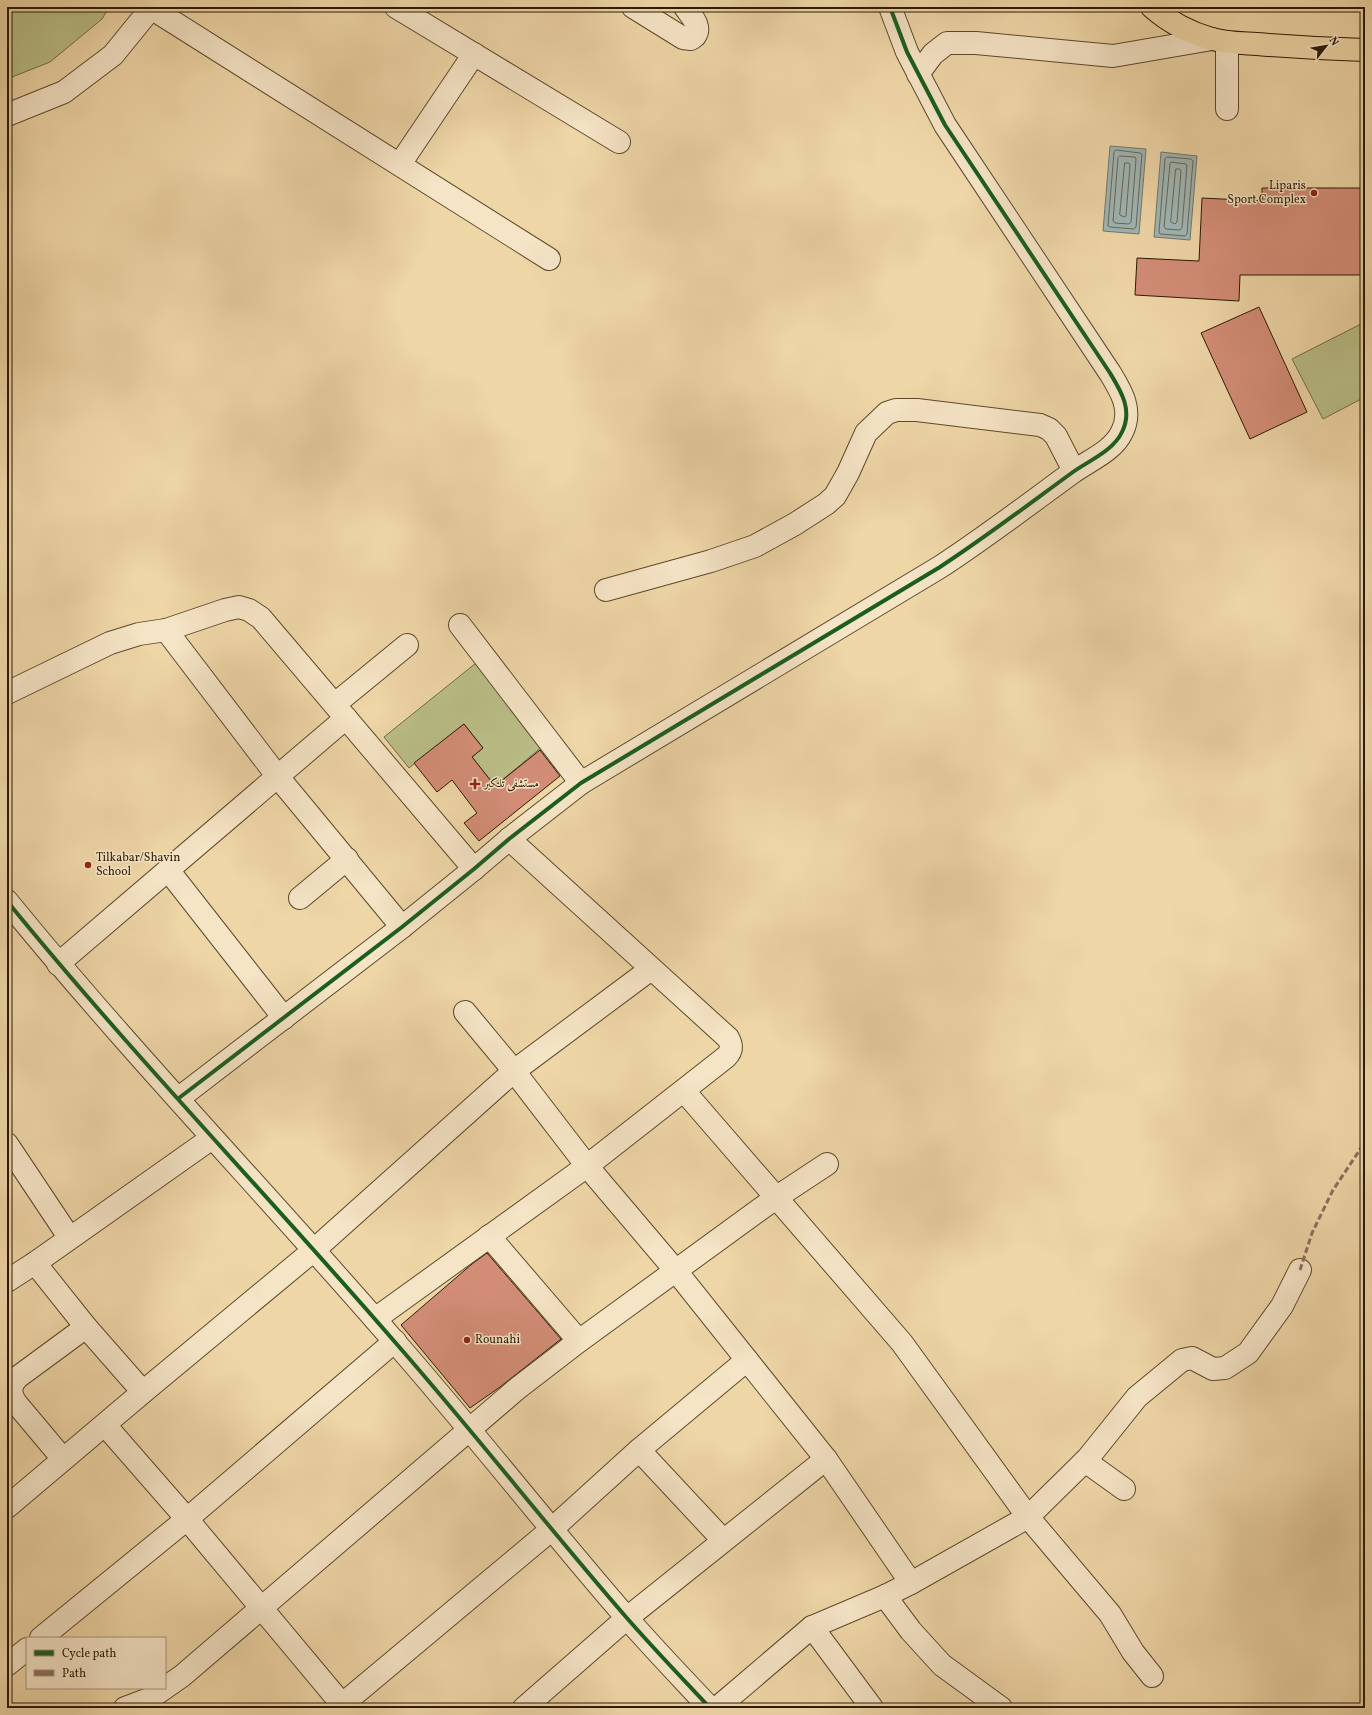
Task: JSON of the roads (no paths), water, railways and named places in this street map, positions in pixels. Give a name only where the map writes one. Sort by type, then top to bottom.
[{"type":"main road","points":[[1152,7],[1169,20],[1183,27],[1219,40],[1296,48],[1365,50]]},
{"type":"street","points":[[7,115],[64,92],[113,55],[152,7],[549,259]]},
{"type":"street","points":[[396,7],[619,142]]},
{"type":"street","points":[[633,7],[687,39],[695,36],[698,29],[685,7]]},
{"type":"street","points":[[179,1098],[402,927],[509,839],[581,783],[973,546],[1074,472],[1111,447],[1118,440],[1124,427],[1127,412],[1122,393],[1106,366],[946,125],[907,52],[890,7]]},
{"type":"street","points":[[918,74],[933,54],[947,43],[976,43],[1113,56],[1219,40],[1227,109]]},
{"type":"street","points":[[400,164],[474,54]]},
{"type":"street","points":[[606,590],[711,561],[755,546],[795,524],[826,504],[835,496],[848,473],[866,433],[887,413],[896,410],[917,410],[1040,425],[1049,429],[1056,436],[1074,472]]},
{"type":"street","points":[[7,693],[110,643],[139,634],[166,630],[225,610],[239,607],[249,610],[261,618],[474,869]]},
{"type":"street","points":[[460,625],[581,783]]},
{"type":"street","points":[[166,630],[278,776],[402,927]]},
{"type":"street","points":[[58,964],[278,776],[340,711],[407,645]]},
{"type":"street","points":[[375,1319],[587,1166],[684,1091],[726,1057],[730,1051],[730,1042],[725,1035],[651,970],[509,839]]},
{"type":"street","points":[[300,898],[347,859]]},
{"type":"street","points":[[168,870],[284,1018]]},
{"type":"street","points":[[7,901],[58,964],[395,1341],[627,1618],[710,1708]]},
{"type":"street","points":[[7,1507],[314,1250],[514,1071],[651,970]]},
{"type":"street","points":[[465,1012],[514,1071],[587,1166],[676,1271],[826,1459],[911,1583]]},
{"type":"street","points":[[684,1091],[902,1343],[1028,1517],[1110,1614],[1133,1652],[1152,1676]]},
{"type":"street","points":[[7,1281],[35,1263],[69,1237],[212,1138]]},
{"type":"street","points":[[7,1144],[69,1237]]},
{"type":"street","points":[[166,1688],[518,1388],[579,1341],[777,1197],[827,1164]]},
{"type":"street","points":[[488,1236],[579,1341]]},
{"type":"street","points":[[35,1263],[86,1327],[143,1392]]},
{"type":"street","points":[[717,1708],[812,1627],[911,1583],[1028,1517],[1085,1461],[1138,1397],[1182,1360],[1192,1358],[1212,1369],[1219,1369],[1225,1368],[1248,1353],[1282,1306],[1300,1270]]},
{"type":"street","points":[[63,1459],[16,1403],[11,1396],[11,1388],[14,1381],[18,1377],[86,1327]]},
{"type":"street","points":[[42,1637],[187,1520],[395,1341]]},
{"type":"street","points":[[105,1425],[261,1608],[342,1707],[552,1529],[639,1450],[747,1360]]},
{"type":"street","points":[[639,1450],[723,1540]]},
{"type":"street","points":[[524,1708],[627,1618],[826,1459]]},
{"type":"street","points":[[1085,1461],[1124,1489]]},
{"type":"street","points":[[884,1596],[911,1631],[942,1665],[1001,1708]]},
{"type":"street","points":[[812,1627],[872,1708]]},
{"type":"street","points":[[7,1665],[26,1650]]},
{"type":"street","points":[[125,1708],[149,1699],[165,1689]]},
{"type":"water","points":[[1110,146],[1146,149],[1139,234],[1103,231]]},
{"type":"water","points":[[1161,152],[1197,156],[1190,240],[1154,237]]},
{"type":"place","name":"Liparis Sport Complex","points":[[1314,193]]},
{"type":"place","name":"مستشفى تلكبر","points":[[475,784]]},
{"type":"place","name":"Tilkabar/Shavin School","points":[[88,865]]},
{"type":"place","name":"Rounahi","points":[[467,1340]]}]
